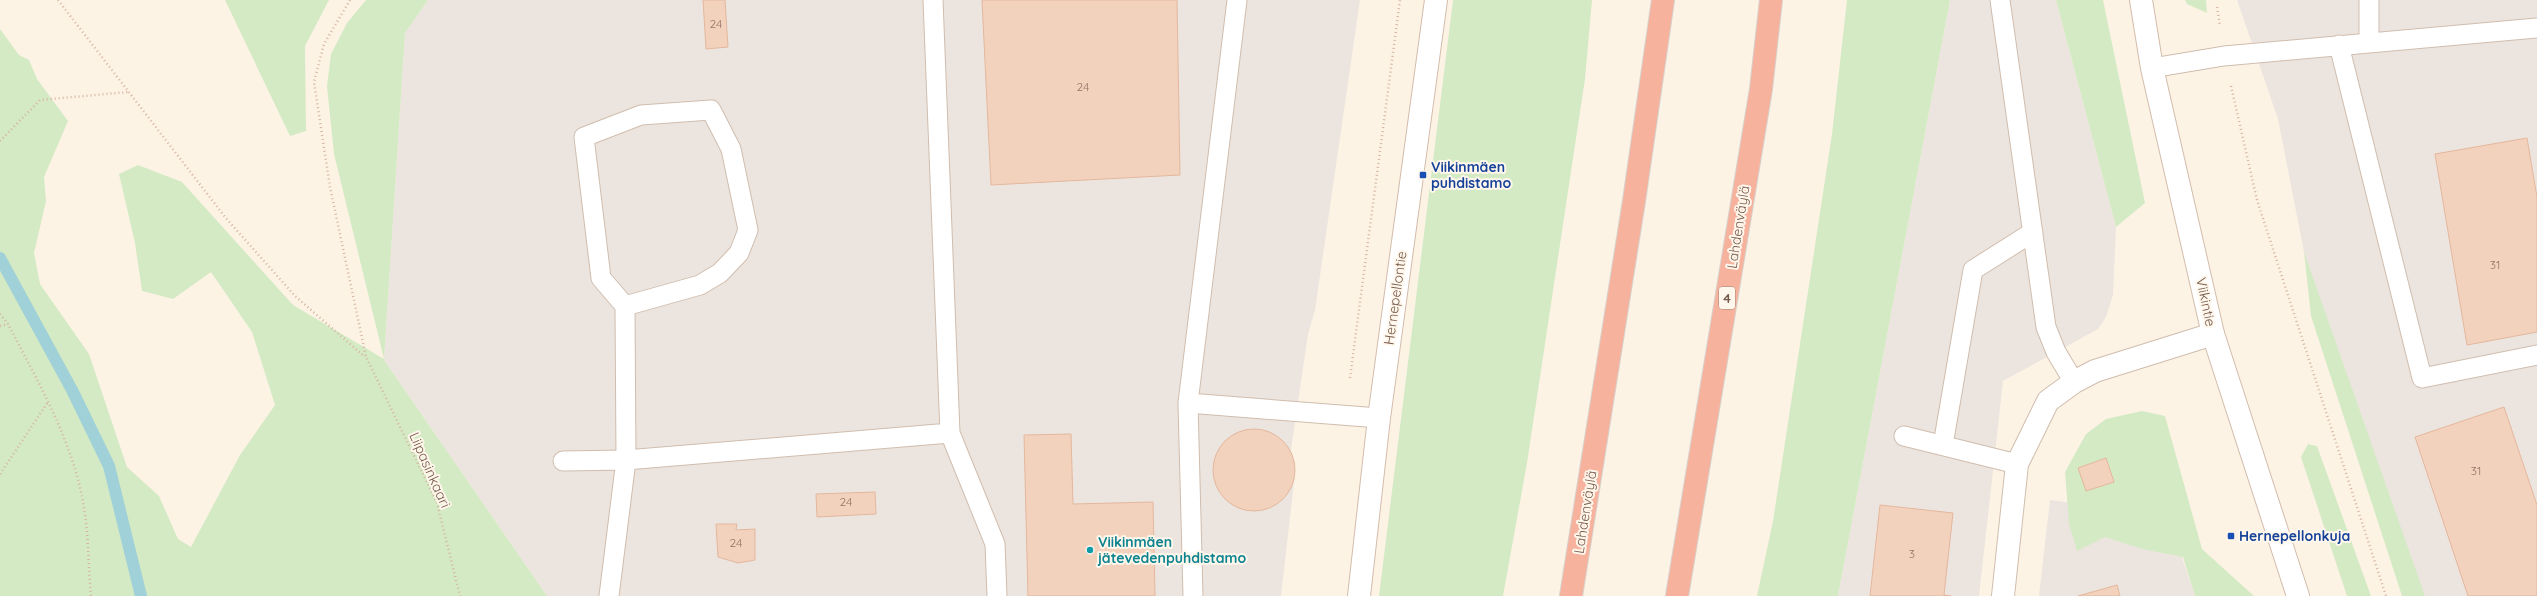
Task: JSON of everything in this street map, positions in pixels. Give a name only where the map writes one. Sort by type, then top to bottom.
[{"type":"highway","name":"Lahdenväylä","points":[[1571,596],[1634,201],[1663,0]]},
{"type":"highway","name":"Lahdenväylä","points":[[1677,596],[1761,89],[1771,0]]},
{"type":"street","name":"Hernepellontie","points":[[1359,596],[1379,418],[1436,0]]},
{"type":"street","name":"Viikintie","points":[[2141,0],[2152,68],[2213,334],[2298,596]]},
{"type":"street","points":[[2003,596],[2017,464],[2048,401],[2074,382],[2095,371],[2213,334]]},
{"type":"lane","points":[[933,0],[950,433],[995,544],[997,596]]},
{"type":"lane","points":[[1193,596],[1188,403],[1237,0]]},
{"type":"lane","points":[[2000,0],[2046,327],[2056,352],[2074,382]]},
{"type":"lane","points":[[2368,0],[2369,42]]},
{"type":"lane","points":[[2152,68],[2224,56],[2537,28]]},
{"type":"lane","points":[[2339,45],[2422,378],[2537,355]]},
{"type":"lane","points":[[608,596],[626,460],[626,306],[601,278],[584,137],[641,114],[711,110],[731,149],[748,230],[739,253],[720,273],[700,286],[626,306]]},
{"type":"lane","points":[[1943,445],[1973,270],[2033,232]]},
{"type":"lane","points":[[1188,403],[1379,418]]},
{"type":"lane","points":[[563,461],[626,460],[950,433]]},
{"type":"lane","points":[[1904,436],[2017,464]]},
{"type":"path","points":[[58,0],[225,217],[295,296],[366,357]]},
{"type":"path","points":[[350,0],[324,44],[314,82],[330,187],[366,357]]},
{"type":"path","points":[[2224,56],[2257,200],[2386,596]]},
{"type":"path","points":[[0,141],[40,100],[128,92]]},
{"type":"path","points":[[0,314],[8,324],[48,402],[70,457],[84,508],[92,596]]},
{"type":"path","points":[[0,326],[8,324]]},
{"type":"path","name":"Liipasinkaari","points":[[366,357],[437,503],[460,596]]},
{"type":"path","points":[[0,474],[48,402]]},
{"type":"shaded area","points":[[428,0],[1360,0],[1315,310],[1308,334],[1291,450],[1295,474],[1281,596],[547,596],[384,360],[405,33]]},
{"type":"shaded area","points":[[1950,0],[2056,0],[2116,227],[2113,295],[2106,317],[2098,329],[2003,381],[1979,596],[1838,596]]},
{"type":"shaded area","points":[[2237,0],[2537,0],[2537,596],[2407,596],[2304,252],[2278,119]]},
{"type":"shaded area","points":[[2050,500],[2168,515],[2195,596],[2039,596]]},
{"type":"green space","points":[[225,0],[329,0],[305,46],[306,131],[290,136]]},
{"type":"green space","points":[[366,0],[428,0],[405,33],[384,360],[547,596],[0,596],[0,29],[19,55],[29,60],[37,79],[68,121],[44,177],[46,201],[34,253],[40,284],[89,354],[127,467],[159,496],[178,539],[191,547],[240,455],[275,405],[252,332],[211,272],[173,299],[142,291],[135,243],[119,174],[138,165],[182,182],[293,305],[384,359],[334,154],[327,86],[331,54],[347,23]]},
{"type":"green space","points":[[1453,0],[1592,0],[1585,79],[1527,463],[1503,596],[1379,596]]},
{"type":"green space","points":[[1847,0],[1950,0],[1838,596],[1757,596],[1773,521],[1832,134]]},
{"type":"green space","points":[[2056,0],[2103,0],[2145,203],[2116,227]]},
{"type":"green space","points":[[2185,0],[2206,0],[2207,13],[2187,4]]},
{"type":"green space","points":[[2304,252],[2425,596],[2402,596],[2311,316]]},
{"type":"green space","points":[[2142,411],[2165,416],[2202,549],[2254,596],[2195,596],[2183,557],[2142,549],[2105,537],[2077,551],[2069,524],[2065,472],[2086,434],[2106,419]]},
{"type":"green space","points":[[2308,444],[2317,446],[2371,596],[2347,596],[2301,457]]},
{"type":"building","points":[[703,0],[725,0],[728,47],[706,49]]},
{"type":"building","points":[[982,0],[1177,0],[1180,175],[991,185]]},
{"type":"building","points":[[2527,138],[2537,197],[2537,332],[2467,345],[2435,154]]},
{"type":"building","points":[[2504,407],[2537,505],[2537,596],[2468,596],[2415,437]]},
{"type":"building","points":[[1254,429],[1262,430],[1277,436],[1283,441],[1288,447],[1294,462],[1294,478],[1288,493],[1283,499],[1277,504],[1262,510],[1254,511],[1246,510],[1231,504],[1225,499],[1220,493],[1214,478],[1213,470],[1214,462],[1220,447],[1225,441],[1231,436],[1246,430]]},
{"type":"building","name":"Viikinmäen jätevedenpuhdistamo","points":[[1071,434],[1073,504],[1153,502],[1155,596],[1028,596],[1024,435]]},
{"type":"building","points":[[2106,458],[2114,482],[2086,491],[2078,468]]},
{"type":"building","points":[[875,492],[876,514],[817,517],[816,494]]},
{"type":"building","points":[[1880,505],[1953,513],[1944,595],[1951,596],[1870,596]]},
{"type":"building","points":[[716,524],[737,524],[736,530],[755,529],[755,560],[738,563],[718,557]]},
{"type":"building","points":[[2117,585],[2120,596],[2078,596]]},
{"type":"waterway","points":[[0,258],[72,390],[109,466],[141,596]]},
{"type":"place","name":"Viikinmäen puhdistamo","points":[[1423,175]]},
{"type":"place","name":"Hernepellonkuja","points":[[2231,536]]},
{"type":"place","name":"Viikinmäen jätevedenpuhdistamo","points":[[1090,550]]}]
